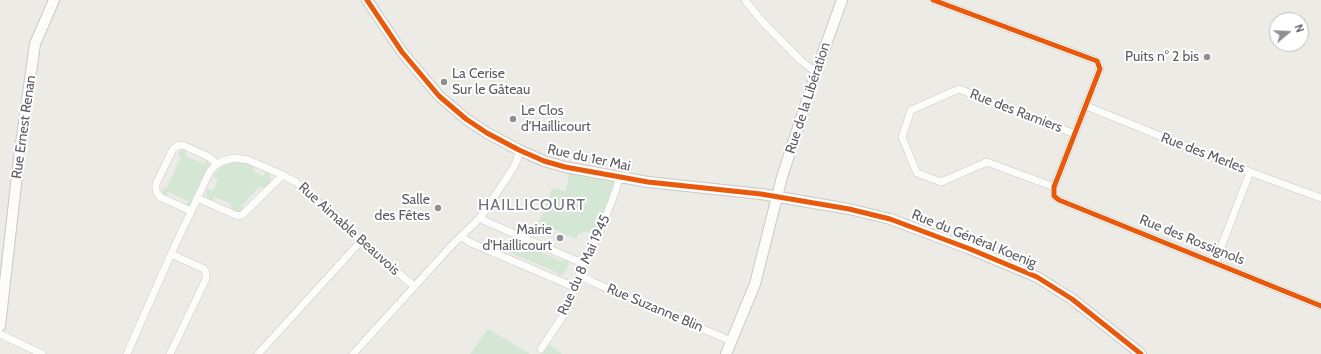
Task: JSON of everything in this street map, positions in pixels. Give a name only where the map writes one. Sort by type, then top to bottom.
[{"type":"street","name":"Rue Ernest Renan","points":[[0,326],[19,158],[35,44],[54,0]]},
{"type":"street","name":"Rue du 1er Mai","points":[[367,0],[402,52],[439,96],[466,120],[519,150],[554,165],[648,182],[777,196]]},
{"type":"street","points":[[746,0],[760,18],[800,60],[816,72]]},
{"type":"street","name":"Rue de la Libération","points":[[726,354],[755,284],[782,177],[816,72],[842,0]]},
{"type":"street","points":[[933,0],[1097,61],[1100,69],[1054,187]]},
{"type":"street","name":"Rue des Ramiers","points":[[1054,187],[987,162],[941,182],[917,173],[902,137],[911,110],[959,89],[1075,134]]},
{"type":"street","name":"Rue des Merles","points":[[1086,106],[1250,172],[1321,198]]},
{"type":"street","points":[[127,354],[197,198],[210,171],[216,164],[209,157],[185,146],[179,145],[173,149],[156,184],[156,191],[160,197],[191,211]]},
{"type":"street","points":[[353,354],[414,286],[480,218],[512,170],[517,160],[519,150]]},
{"type":"street","name":"Rue Aimable Beauvois","points":[[216,164],[234,158],[248,160],[296,182],[361,241],[414,286]]},
{"type":"street","points":[[1215,263],[1250,172]]},
{"type":"street","points":[[197,198],[238,216],[242,215],[282,175]]},
{"type":"street","name":"Rue du 8 Mai 1945","points":[[542,349],[563,316],[584,262],[588,259],[596,241],[620,177]]},
{"type":"street","name":"Rue des Rossignols","points":[[1054,187],[1054,196],[1065,202],[1321,306]]},
{"type":"street","name":"Rue du Général Koenig","points":[[777,196],[849,209],[890,219],[970,249],[1037,277],[1072,299],[1141,354]]},
{"type":"street","points":[[480,218],[485,222],[575,260],[584,262]]},
{"type":"street","points":[[461,236],[469,242],[574,287]]},
{"type":"street","points":[[258,354],[361,241]]},
{"type":"street","points":[[170,354],[206,279],[204,269],[171,254]]},
{"type":"street","name":"Rue Suzanne Blin","points":[[579,275],[732,341]]},
{"type":"street","points":[[0,334],[42,354]]},
{"type":"green space","points":[[182,150],[186,151],[185,155],[204,164],[207,159],[211,166],[207,168],[192,199],[194,201],[190,205],[186,206],[188,201],[168,192],[165,196],[162,187],[166,189],[181,157],[177,154]]},
{"type":"green space","points":[[247,162],[255,165],[253,171],[263,176],[266,171],[269,174],[270,184],[267,187],[258,188],[241,207],[245,209],[238,212],[233,211],[230,203],[213,197],[213,202],[206,196],[207,189],[213,191],[218,180],[213,176],[220,167],[229,163]]},
{"type":"green space","points":[[569,173],[615,183],[594,235],[584,231],[582,234],[579,233],[576,239],[539,223],[552,188],[566,191]]},
{"type":"green space","points":[[511,239],[561,261],[567,260],[569,264],[564,274],[560,276],[556,272],[506,251]]},
{"type":"green space","points":[[488,329],[497,334],[530,354],[470,354]]},
{"type":"green space","points":[[549,345],[557,350],[562,354],[542,354]]},
{"type":"cycle path","points":[[367,0],[402,52],[439,96],[466,119],[487,133],[519,150],[544,161],[565,167],[648,182],[761,194],[849,209],[890,219],[970,249],[1037,277],[1072,299],[1141,354]]},
{"type":"cycle path","points":[[933,0],[1097,61],[1100,69],[1054,187],[1054,196],[1059,200],[1321,306]]},
{"type":"place","name":"Puits n° 2 bis","points":[[1207,57]]},
{"type":"place","name":"La Cerise Sur le Gâteau","points":[[444,82]]},
{"type":"place","name":"Le Clos d'Haillicourt","points":[[513,119]]},
{"type":"place","name":"Salle des Fêtes","points":[[438,208]]},
{"type":"place","name":"Mairie d'Haillicourt","points":[[560,238]]},
{"type":"district","name":"HAILLICOURT","points":[[532,205]]}]
